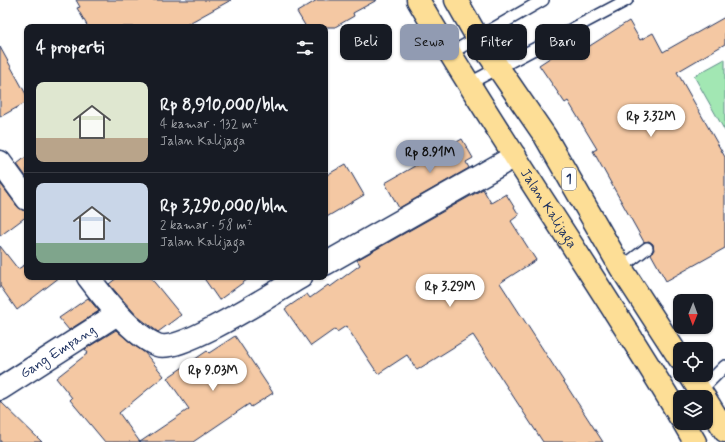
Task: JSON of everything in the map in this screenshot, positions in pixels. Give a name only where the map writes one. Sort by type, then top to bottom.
[{"type":"highway","name":"Jalan Kalijaga","points":[[418,0],[432,24]]},
{"type":"highway","name":"1","points":[[456,0],[470,24]]},
{"type":"highway","name":"Jalan Kalijaga","points":[[453,60],[647,361],[673,405]]},
{"type":"highway","name":"1","points":[[493,60],[545,136],[621,268],[673,348]]},
{"type":"highway","points":[[713,412],[725,431]]},
{"type":"highway","points":[[688,430],[695,442]]},
{"type":"street","points":[[328,262],[515,156]]},
{"type":"street","points":[[0,162],[24,194]]},
{"type":"street","points":[[90,280],[117,314],[157,345],[168,347],[194,338],[297,280]]},
{"type":"street","name":"Gang Empang","points":[[0,389],[117,314]]},
{"type":"lane","points":[[500,24],[543,0]]},
{"type":"lane","points":[[468,84],[627,0]]},
{"type":"lane","points":[[621,268],[647,248]]},
{"type":"lane","points":[[701,390],[725,366]]},
{"type":"green space","points":[[725,59],[725,131],[694,76]]},
{"type":"building","points":[[76,0],[231,0],[187,24],[86,24],[77,8],[80,7]]},
{"type":"building","points":[[317,0],[377,0],[353,13],[354,16],[335,27],[328,27],[328,24],[304,24],[297,12]]},
{"type":"building","points":[[725,17],[725,44],[677,72],[725,157],[725,248],[666,281],[651,254],[654,250],[653,244],[649,241],[644,242],[593,151],[597,149],[568,101],[565,103],[539,65],[547,60],[590,60],[590,46],[629,21],[640,40],[653,33],[663,52]]},
{"type":"building","points":[[0,47],[24,91],[24,104],[0,117]]},
{"type":"building","points":[[462,139],[473,158],[466,162],[469,168],[399,208],[385,183]]},
{"type":"building","points":[[24,158],[24,174],[17,164]]},
{"type":"building","points":[[346,164],[364,195],[328,216],[328,174]]},
{"type":"building","points":[[0,183],[17,206],[24,210],[24,218],[0,236]]},
{"type":"building","points":[[483,189],[491,203],[506,194],[519,215],[511,221],[536,260],[500,283],[603,442],[543,442],[473,335],[417,370],[407,355],[378,374],[346,326],[337,332],[335,329],[311,346],[285,309],[307,294],[310,298],[328,285],[330,287],[360,265],[357,260]]},
{"type":"building","points":[[0,246],[18,269],[24,265],[24,280],[56,280],[17,310],[0,286]]},
{"type":"building","points":[[114,280],[152,280],[181,315],[158,332],[137,316],[109,284]]},
{"type":"building","points":[[205,280],[247,280],[219,300]]},
{"type":"building","points":[[88,298],[99,311],[69,330],[59,318]]},
{"type":"building","points":[[116,330],[145,353],[164,376],[119,413],[140,442],[105,442],[70,400],[72,398],[56,378],[88,353],[85,349]]},
{"type":"building","points":[[235,336],[273,393],[251,407],[249,404],[193,442],[140,442],[189,409],[167,378],[207,351],[209,353]]},
{"type":"building","points":[[0,401],[42,442],[0,442]]}]
